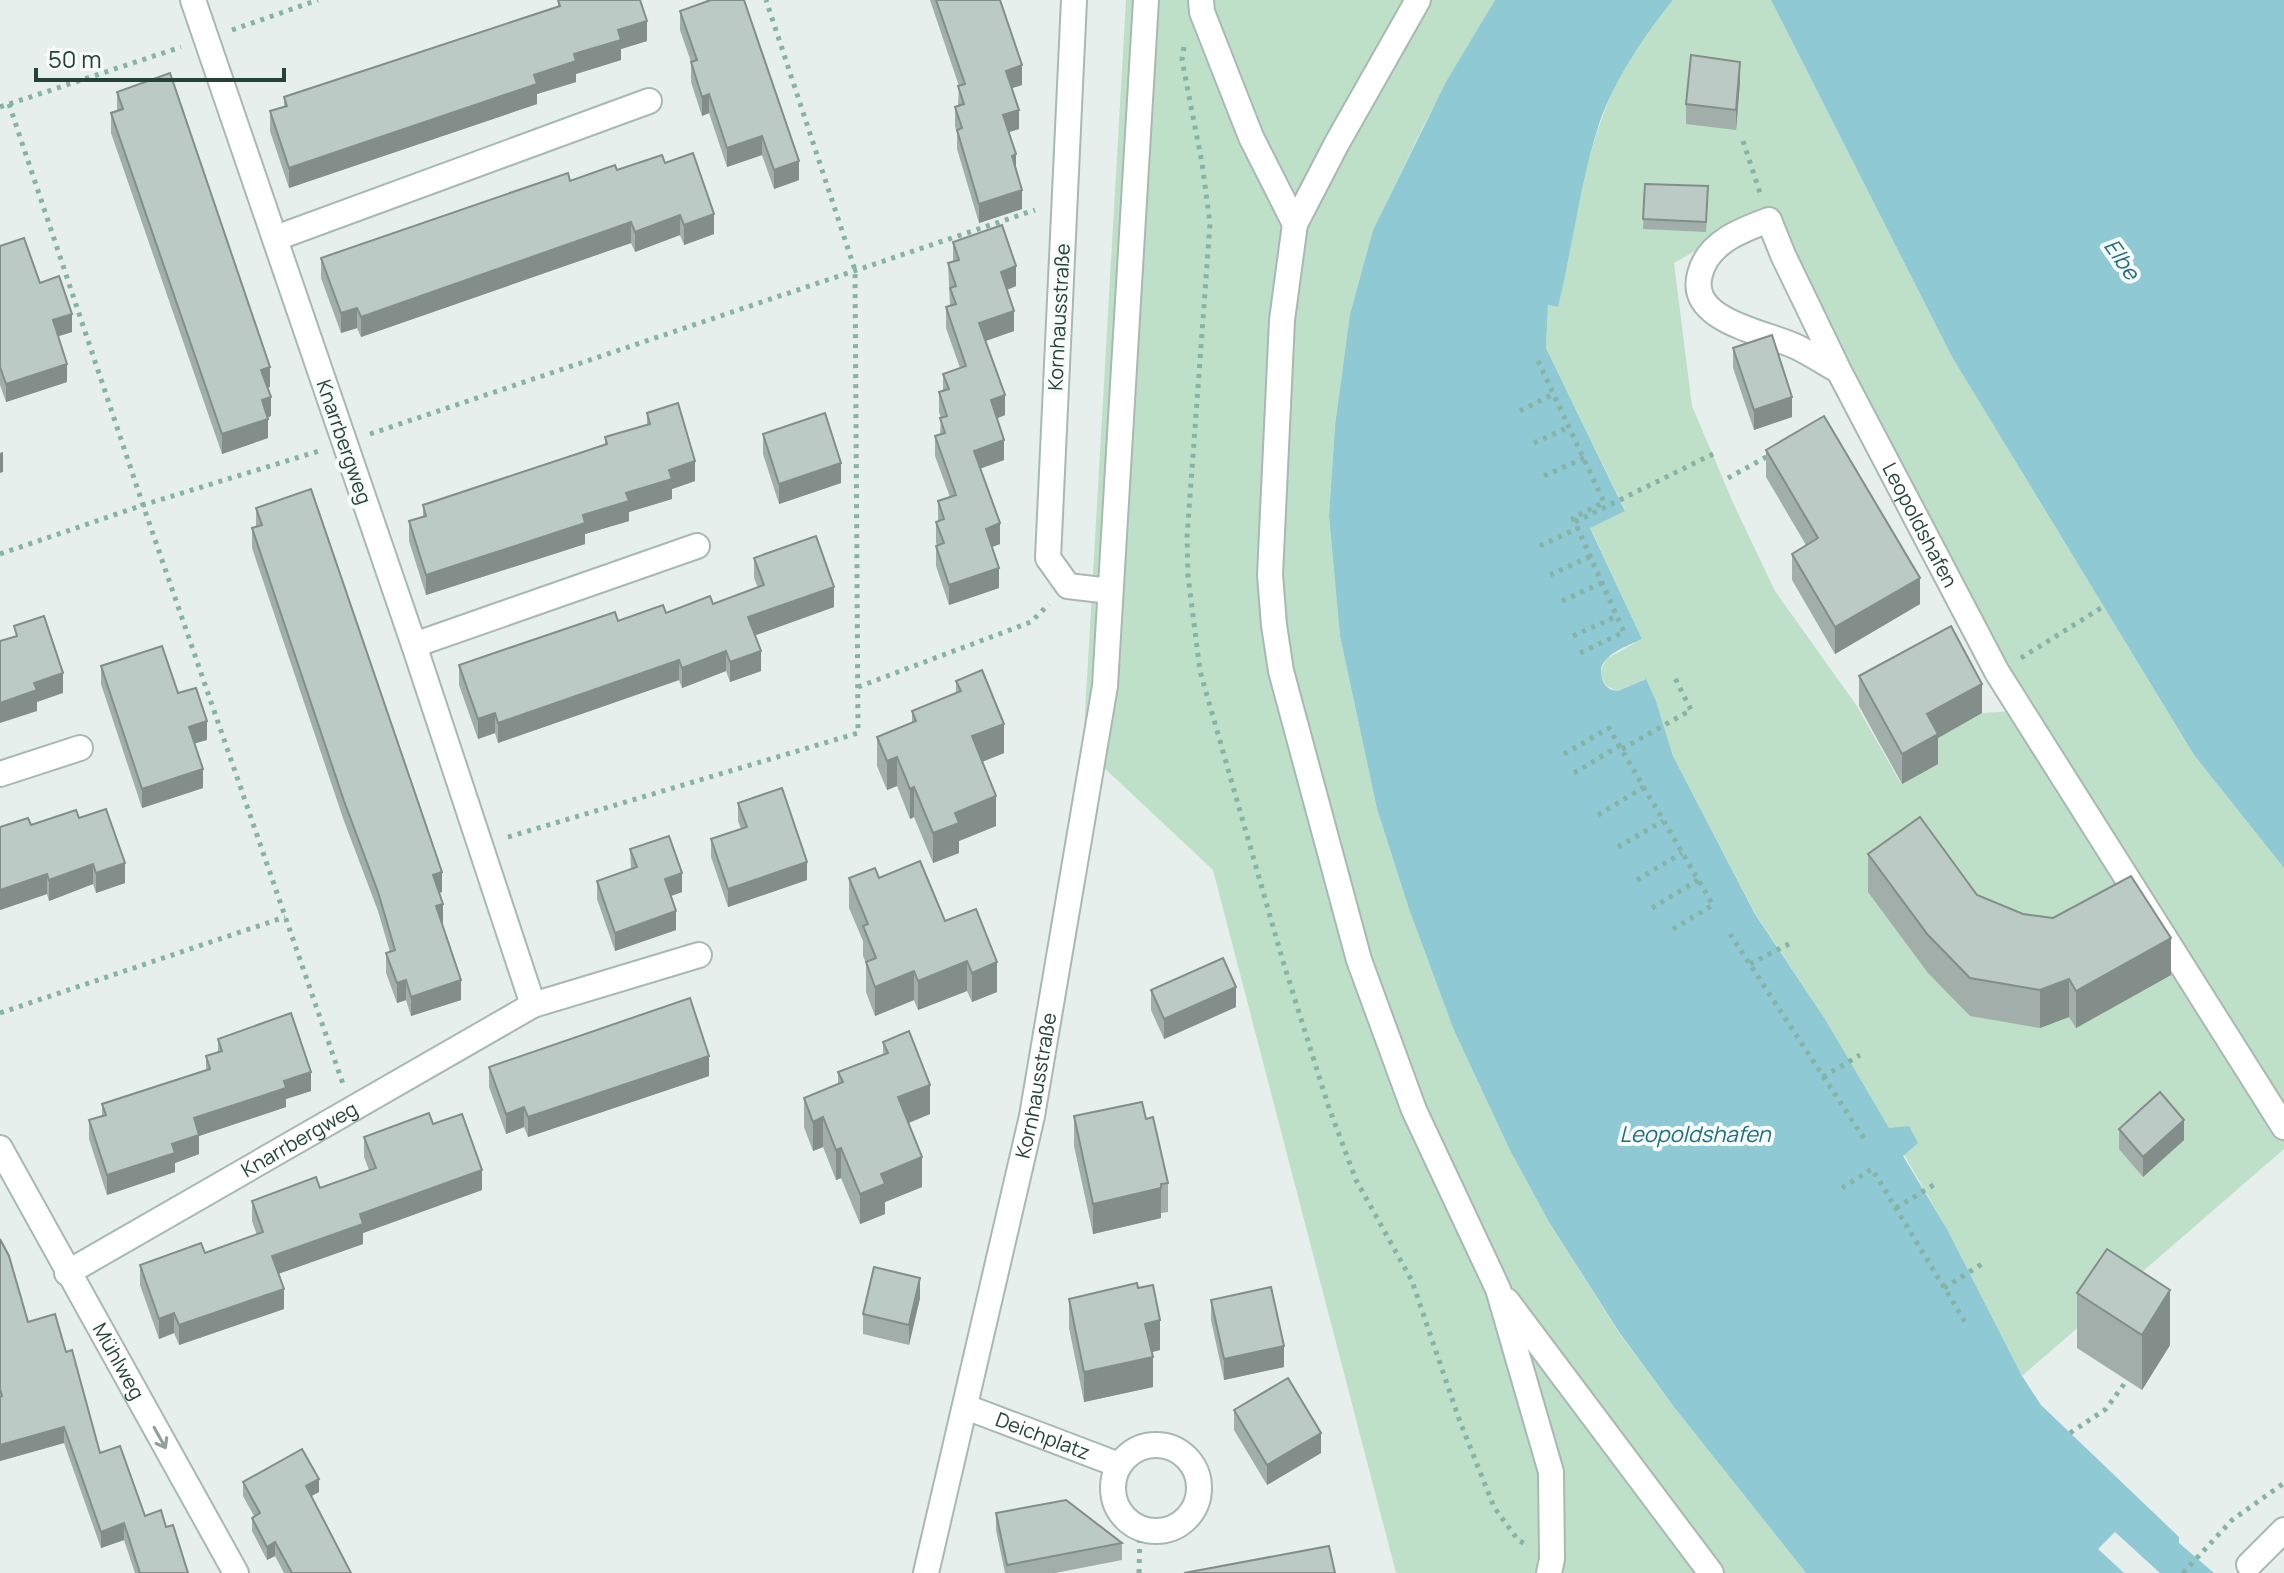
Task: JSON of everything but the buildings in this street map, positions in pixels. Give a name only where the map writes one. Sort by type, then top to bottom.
[{"type":"street","name":"Knarrbergweg","points":[[193,0],[414,645],[533,1005]]},
{"type":"street","name":"Kornhausstraße","points":[[1068,586],[1048,558],[1074,0]]},
{"type":"street","name":"Kornhausstraße","points":[[926,1573],[1032,1116],[1105,686],[1146,0]]},
{"type":"street","points":[[1418,0],[1295,224],[1282,320],[1270,575],[1274,625],[1281,671],[1359,960],[1414,1110],[1498,1289],[1551,1472],[1551,1566]]},
{"type":"street","points":[[1202,6],[1251,137],[1295,224]]},
{"type":"street","points":[[276,238],[649,101]]},
{"type":"street","points":[[1769,220],[1740,231],[1708,255],[1696,286],[1713,312],[1752,332],[1795,346],[1839,371]]},
{"type":"street","name":"Leopoldshafen","points":[[1769,220],[1839,371],[1997,672],[2284,1127]]},
{"type":"street","points":[[414,645],[697,546]]},
{"type":"street","points":[[1068,586],[1110,591]]},
{"type":"street","points":[[0,774],[80,748]]},
{"type":"street","name":"Knarrbergweg","points":[[67,1273],[533,1005],[699,955]]},
{"type":"street","name":"Mühlweg","points":[[0,1148],[236,1573]]},
{"type":"street","points":[[1498,1289],[1711,1573]]},
{"type":"street","name":"Deichplatz","points":[[966,1407],[1119,1465]]},
{"type":"street","points":[[1149,1445],[1163,1445],[1177,1450],[1188,1459],[1196,1472],[1199,1486],[1197,1501],[1181,1523],[1154,1531],[1140,1528],[1119,1511],[1114,1498],[1112,1485],[1119,1465],[1135,1449],[1149,1445]]},
{"type":"street","points":[[2249,1565],[2284,1530]]},
{"type":"path","points":[[0,107],[318,0]]},
{"type":"path","points":[[480,846],[858,733],[855,270],[766,0]]},
{"type":"path","points":[[1202,6],[1186,27],[1182,60],[1210,224],[1187,537],[1188,576],[1200,671],[1282,958],[1328,1105],[1356,1180],[1412,1281],[1459,1419],[1494,1507],[1518,1540],[1551,1566]]},
{"type":"path","points":[[9,104],[143,505],[352,1109]]},
{"type":"path","points":[[1743,141],[1769,220]]},
{"type":"path","points":[[0,554],[143,505],[345,443],[1065,200]]},
{"type":"path","points":[[1538,361],[1604,502],[1573,518],[1624,632],[1580,653]]},
{"type":"path","points":[[1520,411],[1553,394]]},
{"type":"path","points":[[1534,443],[1569,427]]},
{"type":"path","points":[[1728,478],[1781,450]]},
{"type":"path","points":[[1540,546],[1715,453]]},
{"type":"path","points":[[1544,476],[1584,458]]},
{"type":"path","points":[[1550,575],[1591,556]]},
{"type":"path","points":[[1562,601],[1602,583]]},
{"type":"path","points":[[858,687],[1031,622],[1068,586]]},
{"type":"path","points":[[1997,672],[2101,608]]},
{"type":"path","points":[[1573,636],[1617,616]]},
{"type":"path","points":[[1574,773],[1691,710],[1675,678]]},
{"type":"path","points":[[1564,754],[1609,728],[1713,905],[1668,932]]},
{"type":"path","points":[[1598,815],[1644,787]]},
{"type":"path","points":[[1618,847],[1663,821]]},
{"type":"path","points":[[1637,880],[1682,853]]},
{"type":"path","points":[[1652,908],[1698,880]]},
{"type":"path","points":[[0,1013],[285,917]]},
{"type":"path","points":[[1730,934],[1865,1140]]},
{"type":"path","points":[[1750,964],[1789,944]]},
{"type":"path","points":[[1823,1077],[1860,1055]]},
{"type":"path","points":[[1842,1188],[1872,1169],[1967,1325]]},
{"type":"path","points":[[1896,1208],[1935,1184]]},
{"type":"path","points":[[1944,1288],[1985,1262]]},
{"type":"path","points":[[2070,1433],[2106,1409],[2127,1380]]},
{"type":"path","points":[[2183,1573],[2232,1520],[2284,1483]]},
{"type":"path","points":[[1139,1573],[1140,1528]]},
{"type":"green space","points":[[1126,0],[1495,0],[1428,117],[1373,230],[1350,314],[1335,424],[1329,516],[1340,636],[1377,809],[1409,909],[1453,1028],[1549,1222],[1619,1333],[1806,1573],[1396,1573],[1213,870],[1083,748]]},
{"type":"green space","points":[[1673,0],[1771,0],[1952,357],[2194,755],[2284,868],[2284,1149],[2022,1376],[1947,1229],[1825,1019],[1755,913],[1673,756],[1656,701],[1645,679],[1618,691],[1606,686],[1600,673],[1606,659],[1642,639],[1590,527],[1625,510],[1546,348],[1548,305],[1558,307],[1587,166],[1607,105],[1641,43]],"holes":[[[1771,208],[1897,461],[2032,710],[1982,713],[1927,744],[1938,764],[1901,784],[1857,706],[1775,591],[1692,406],[1674,263]]]},
{"type":"water","name":"Leopoldshafen","points":[[1495,0],[1673,0],[1632,58],[1600,121],[1587,167],[1558,307],[1548,305],[1546,348],[1625,511],[1590,528],[1642,639],[1606,659],[1602,665],[1603,681],[1609,688],[1618,691],[1646,679],[1673,756],[1755,914],[1825,1019],[1889,1128],[1909,1126],[1918,1143],[1903,1156],[1947,1229],[2022,1376],[2041,1405],[2179,1537],[2179,1543],[2214,1573],[1806,1573],[1674,1407],[1619,1332],[1549,1222],[1510,1150],[1453,1028],[1409,909],[1377,809],[1340,636],[1329,516],[1335,425],[1350,314],[1373,230],[1446,82]]},
{"type":"water","name":"Elbe","points":[[1771,0],[2284,0],[2284,868],[2194,755],[1952,357]]},
{"type":"pier","points":[[2115,1532],[2160,1573],[2124,1573],[2098,1549]]}]
